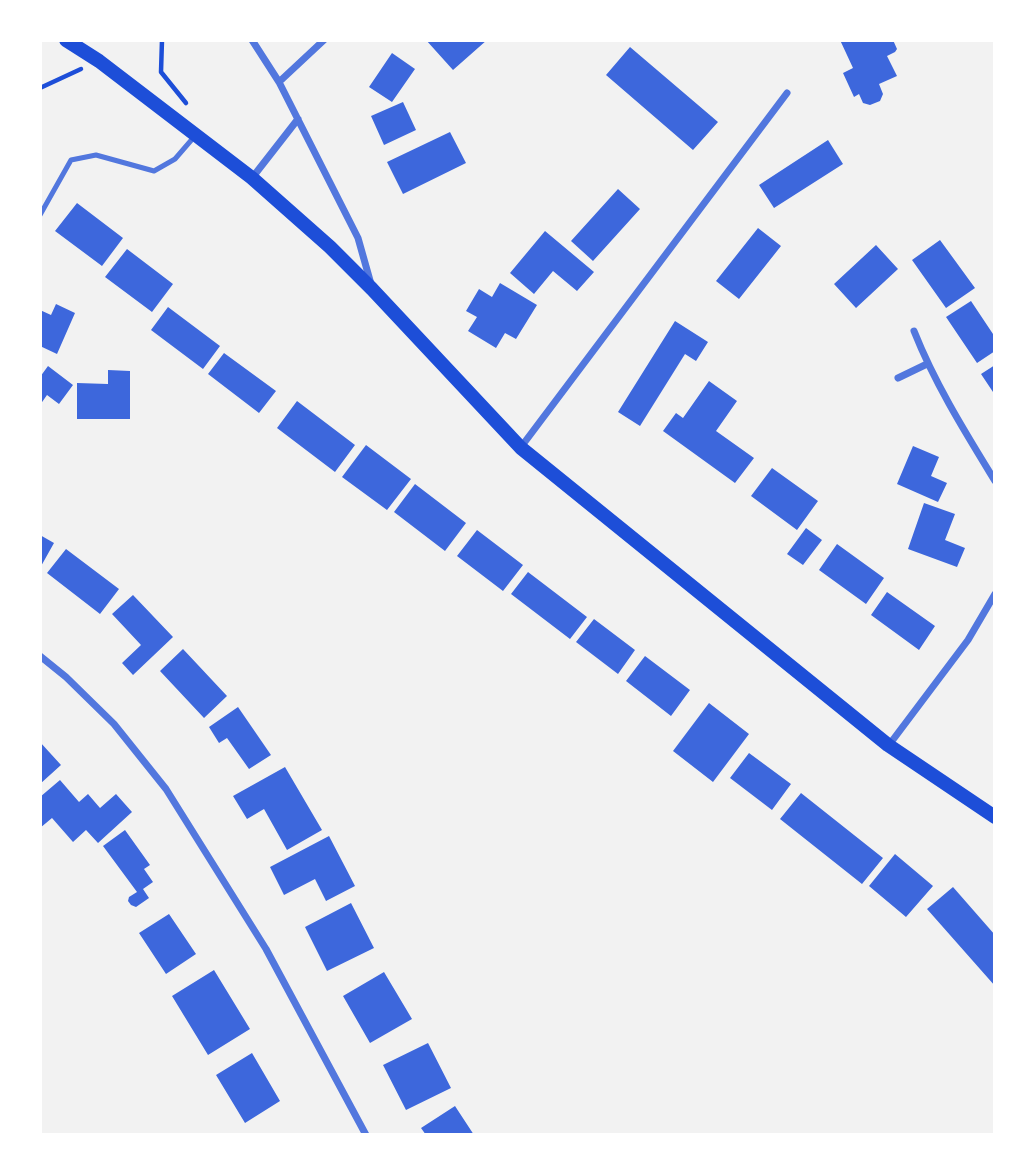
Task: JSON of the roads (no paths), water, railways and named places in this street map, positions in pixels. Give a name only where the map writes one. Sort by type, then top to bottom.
[{"type":"main road","points":[[66,40],[99,61],[253,178],[330,247],[521,448],[888,745],[995,817]]},
{"type":"street","points":[[252,40],[279,82],[358,238],[372,289]]},
{"type":"street","points":[[279,82],[324,40]]},
{"type":"street","points":[[521,448],[787,93]]},
{"type":"street","points":[[253,178],[298,119]]},
{"type":"street","points":[[914,331],[927,364],[964,432],[995,481]]},
{"type":"street","points":[[898,378],[927,364]]},
{"type":"street","points":[[888,745],[968,640],[995,594]]},
{"type":"street","points":[[40,656],[66,677],[114,724],[166,789],[266,949],[366,1135]]},
{"type":"lane","points":[[40,215],[71,160],[96,155],[154,171],[175,159],[196,135]]}]
